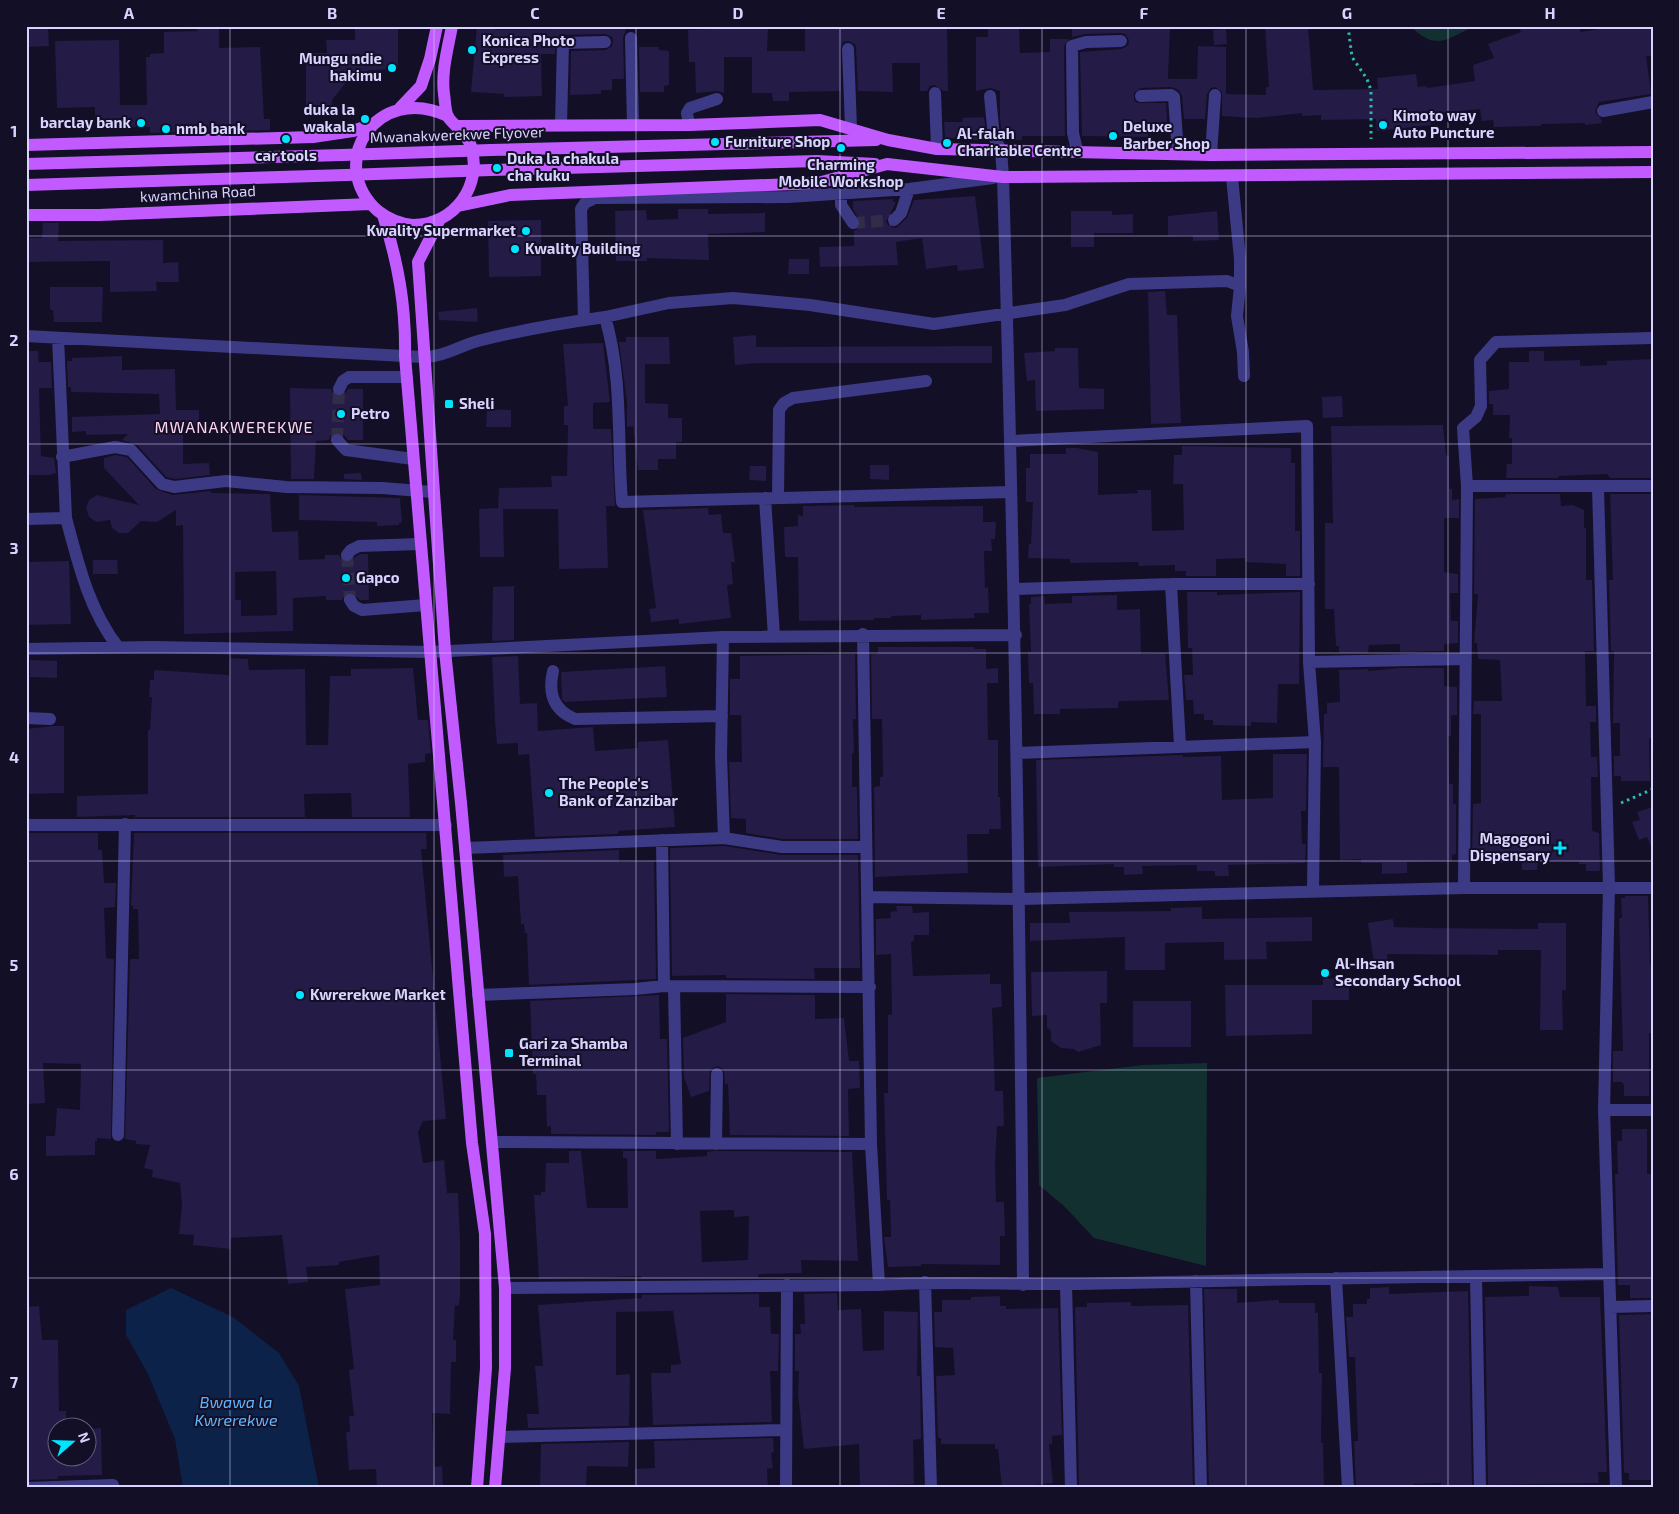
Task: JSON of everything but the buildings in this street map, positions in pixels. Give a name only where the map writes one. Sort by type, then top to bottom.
[{"type":"main road","points":[[400,108],[421,86],[430,59],[437,26]]},
{"type":"main road","points":[[448,116],[444,83],[452,26]]},
{"type":"main road","points":[[400,108],[425,108],[448,116],[459,126],[471,145],[474,166],[470,188],[458,206],[440,219],[426,224],[411,225],[397,222],[384,215],[370,204],[359,181],[357,155],[363,139],[373,124],[385,114],[400,108]]},
{"type":"main road","points":[[459,126],[689,125],[820,120],[888,140],[937,149],[1077,150],[1211,155],[1653,152]]},
{"type":"main road","points":[[26,145],[313,137],[353,131],[373,124]]},
{"type":"main road","name":"Mwanakwerekwe Flyover","points":[[26,164],[888,140]]},
{"type":"main road","points":[[26,185],[817,161],[887,164],[1003,177],[1232,177],[1653,172]]},
{"type":"main road","points":[[458,206],[510,195],[818,183],[887,164]]},
{"type":"main road","name":"kwamchina Road","points":[[26,215],[99,215],[370,204]]},
{"type":"main road","points":[[384,215],[398,266],[406,331],[405,356],[420,544],[446,824],[472,1142],[484,1234],[486,1368],[477,1488]]},
{"type":"main road","points":[[440,219],[418,262],[432,492],[445,651],[505,1288],[505,1368],[501,1437],[495,1488]]},
{"type":"street","points":[[631,38],[633,125]]},
{"type":"street","points":[[1077,150],[1073,133],[1072,46],[1086,42],[1120,41]]},
{"type":"street","points":[[561,125],[563,43],[605,42]]},
{"type":"street","points":[[848,49],[852,128]]},
{"type":"street","points":[[935,93],[937,149]]},
{"type":"street","points":[[1141,96],[1171,95],[1174,97],[1178,153]]},
{"type":"street","points":[[1211,155],[1214,95]]},
{"type":"street","points":[[990,96],[994,138],[1001,150],[1003,177],[1011,441],[1020,899],[1023,1285]]},
{"type":"street","points":[[689,125],[687,113],[690,108],[717,99]]},
{"type":"street","points":[[1603,111],[1653,102]]},
{"type":"street","points":[[584,320],[581,209],[585,203],[595,198],[788,198],[908,189],[1003,177]]},
{"type":"street","points":[[1232,177],[1240,259],[1237,316],[1244,376]]},
{"type":"street","points":[[894,220],[902,213],[908,189]]},
{"type":"street","points":[[841,194],[841,205],[854,223]]},
{"type":"street","points":[[26,336],[437,357],[467,344],[531,327],[605,317],[669,303],[733,298],[810,305],[934,324],[1065,305],[1129,284],[1227,281],[1240,286]]},
{"type":"street","points":[[605,317],[611,337],[620,403],[622,502],[1011,492]]},
{"type":"street","points":[[58,338],[66,518],[83,579],[104,628],[118,647]]},
{"type":"street","points":[[1464,888],[1467,486],[1463,428],[1476,417],[1481,406],[1480,360],[1496,342],[1653,338]]},
{"type":"street","points":[[339,389],[343,381],[350,377],[407,377]]},
{"type":"street","points":[[774,636],[771,498],[779,410],[784,403],[793,398],[926,381]]},
{"type":"street","points":[[1011,441],[1307,426],[1309,662],[1315,742],[1314,891]]},
{"type":"street","points":[[337,440],[346,450],[413,459]]},
{"type":"street","points":[[62,457],[115,447],[131,450],[162,484],[174,487],[226,481],[286,487],[382,488],[432,492]]},
{"type":"street","points":[[1467,486],[1653,486]]},
{"type":"street","points":[[1598,487],[1609,887],[1604,1110],[1616,1488]]},
{"type":"street","points":[[26,519],[66,518]]},
{"type":"street","points":[[347,555],[351,550],[359,546],[420,544]]},
{"type":"street","points":[[1014,589],[1171,584],[1309,584]]},
{"type":"street","points":[[1171,584],[1180,746]]},
{"type":"street","points":[[350,600],[354,606],[362,610],[426,605]]},
{"type":"street","points":[[26,649],[118,647],[430,652],[724,637],[863,634],[1016,635]]},
{"type":"street","points":[[863,634],[871,1144],[879,1285]]},
{"type":"street","points":[[724,637],[722,716],[724,838]]},
{"type":"street","points":[[1309,662],[1466,659]]},
{"type":"street","points":[[552,671],[552,699],[563,714],[575,719],[722,716]]},
{"type":"street","points":[[26,718],[50,719]]},
{"type":"street","points":[[1016,753],[1315,742]]},
{"type":"street","points":[[118,1135],[124,824]]},
{"type":"street","points":[[26,825],[446,824]]},
{"type":"street","points":[[465,848],[724,838],[782,846],[866,847]]},
{"type":"street","points":[[662,840],[677,1144]]},
{"type":"street","points":[[868,897],[1020,899],[1464,888],[1653,888]]},
{"type":"street","points":[[478,995],[669,986],[870,987]]},
{"type":"street","points":[[716,1144],[718,1074]]},
{"type":"street","points":[[1604,1110],[1653,1110]]},
{"type":"street","points":[[492,1142],[871,1144]]},
{"type":"street","points":[[505,1288],[879,1285],[925,1282],[1023,1285],[1609,1274]]},
{"type":"street","points":[[1476,1276],[1480,1488]]},
{"type":"street","points":[[1336,1278],[1348,1488]]},
{"type":"street","points":[[1196,1281],[1201,1488]]},
{"type":"street","points":[[925,1282],[931,1488]]},
{"type":"street","points":[[1066,1284],[1072,1488]]},
{"type":"street","points":[[786,1488],[787,1286]]},
{"type":"street","points":[[1610,1307],[1653,1306]]},
{"type":"street","points":[[501,1437],[785,1430]]},
{"type":"street","points":[[26,1488],[112,1484]]},
{"type":"path","points":[[1348,26],[1352,57],[1367,79],[1371,90],[1371,155]]},
{"type":"path","points":[[1607,810],[1653,789]]},
{"type":"green space","points":[[1410,26],[1475,26],[1449,39],[1435,41],[1427,39]]},
{"type":"green space","points":[[1207,1063],[1206,1266],[1094,1238],[1065,1207],[1039,1185],[1037,1078],[1143,1065]]},
{"type":"water","name":"Bwawa la Kwrerekwe","points":[[171,1288],[233,1317],[279,1353],[299,1386],[319,1488],[183,1488],[175,1439],[148,1374],[126,1335],[126,1310]]},
{"type":"tunnel","points":[[853,223],[894,220]]},
{"type":"tunnel","points":[[337,440],[339,389]]},
{"type":"tunnel","points":[[347,555],[350,600]]},
{"type":"place","name":"Konica Photo Express","points":[[472,50]]},
{"type":"place","name":"Mungu ndie hakimu","points":[[392,68]]},
{"type":"place","name":"duka la wakala","points":[[365,119]]},
{"type":"place","name":"barclay bank","points":[[141,123]]},
{"type":"place","name":"Kimoto way Auto Puncture","points":[[1383,125]]},
{"type":"place","name":"nmb bank","points":[[166,129]]},
{"type":"place","name":"Deluxe Barber Shop","points":[[1113,136]]},
{"type":"place","name":"car tools","points":[[286,139]]},
{"type":"place","name":"Furniture Shop","points":[[715,142]]},
{"type":"place","name":"Al-falah Charitable Centre","points":[[947,143]]},
{"type":"place","name":"Charming Mobile Workshop","points":[[841,148]]},
{"type":"place","name":"Duka la chakula cha kuku","points":[[497,168]]},
{"type":"place","name":"Kwality Supermarket","points":[[526,231]]},
{"type":"place","name":"Kwality Building","points":[[515,249]]},
{"type":"place","name":"Sheli","points":[[449,404]]},
{"type":"place","name":"Petro","points":[[341,414]]},
{"type":"place","name":"Gapco","points":[[346,578]]},
{"type":"place","name":"The People's Bank of Zanzibar","points":[[549,793]]},
{"type":"place","name":"Magogoni Dispensary","points":[[1560,848]]},
{"type":"place","name":"Al-Ihsan Secondary School","points":[[1325,973]]},
{"type":"place","name":"Kwrerekwe Market","points":[[300,995]]},
{"type":"place","name":"Gari za Shamba Terminal","points":[[509,1053]]},
{"type":"district","name":"MWANAKWEREKWE","points":[[234,427]]}]
